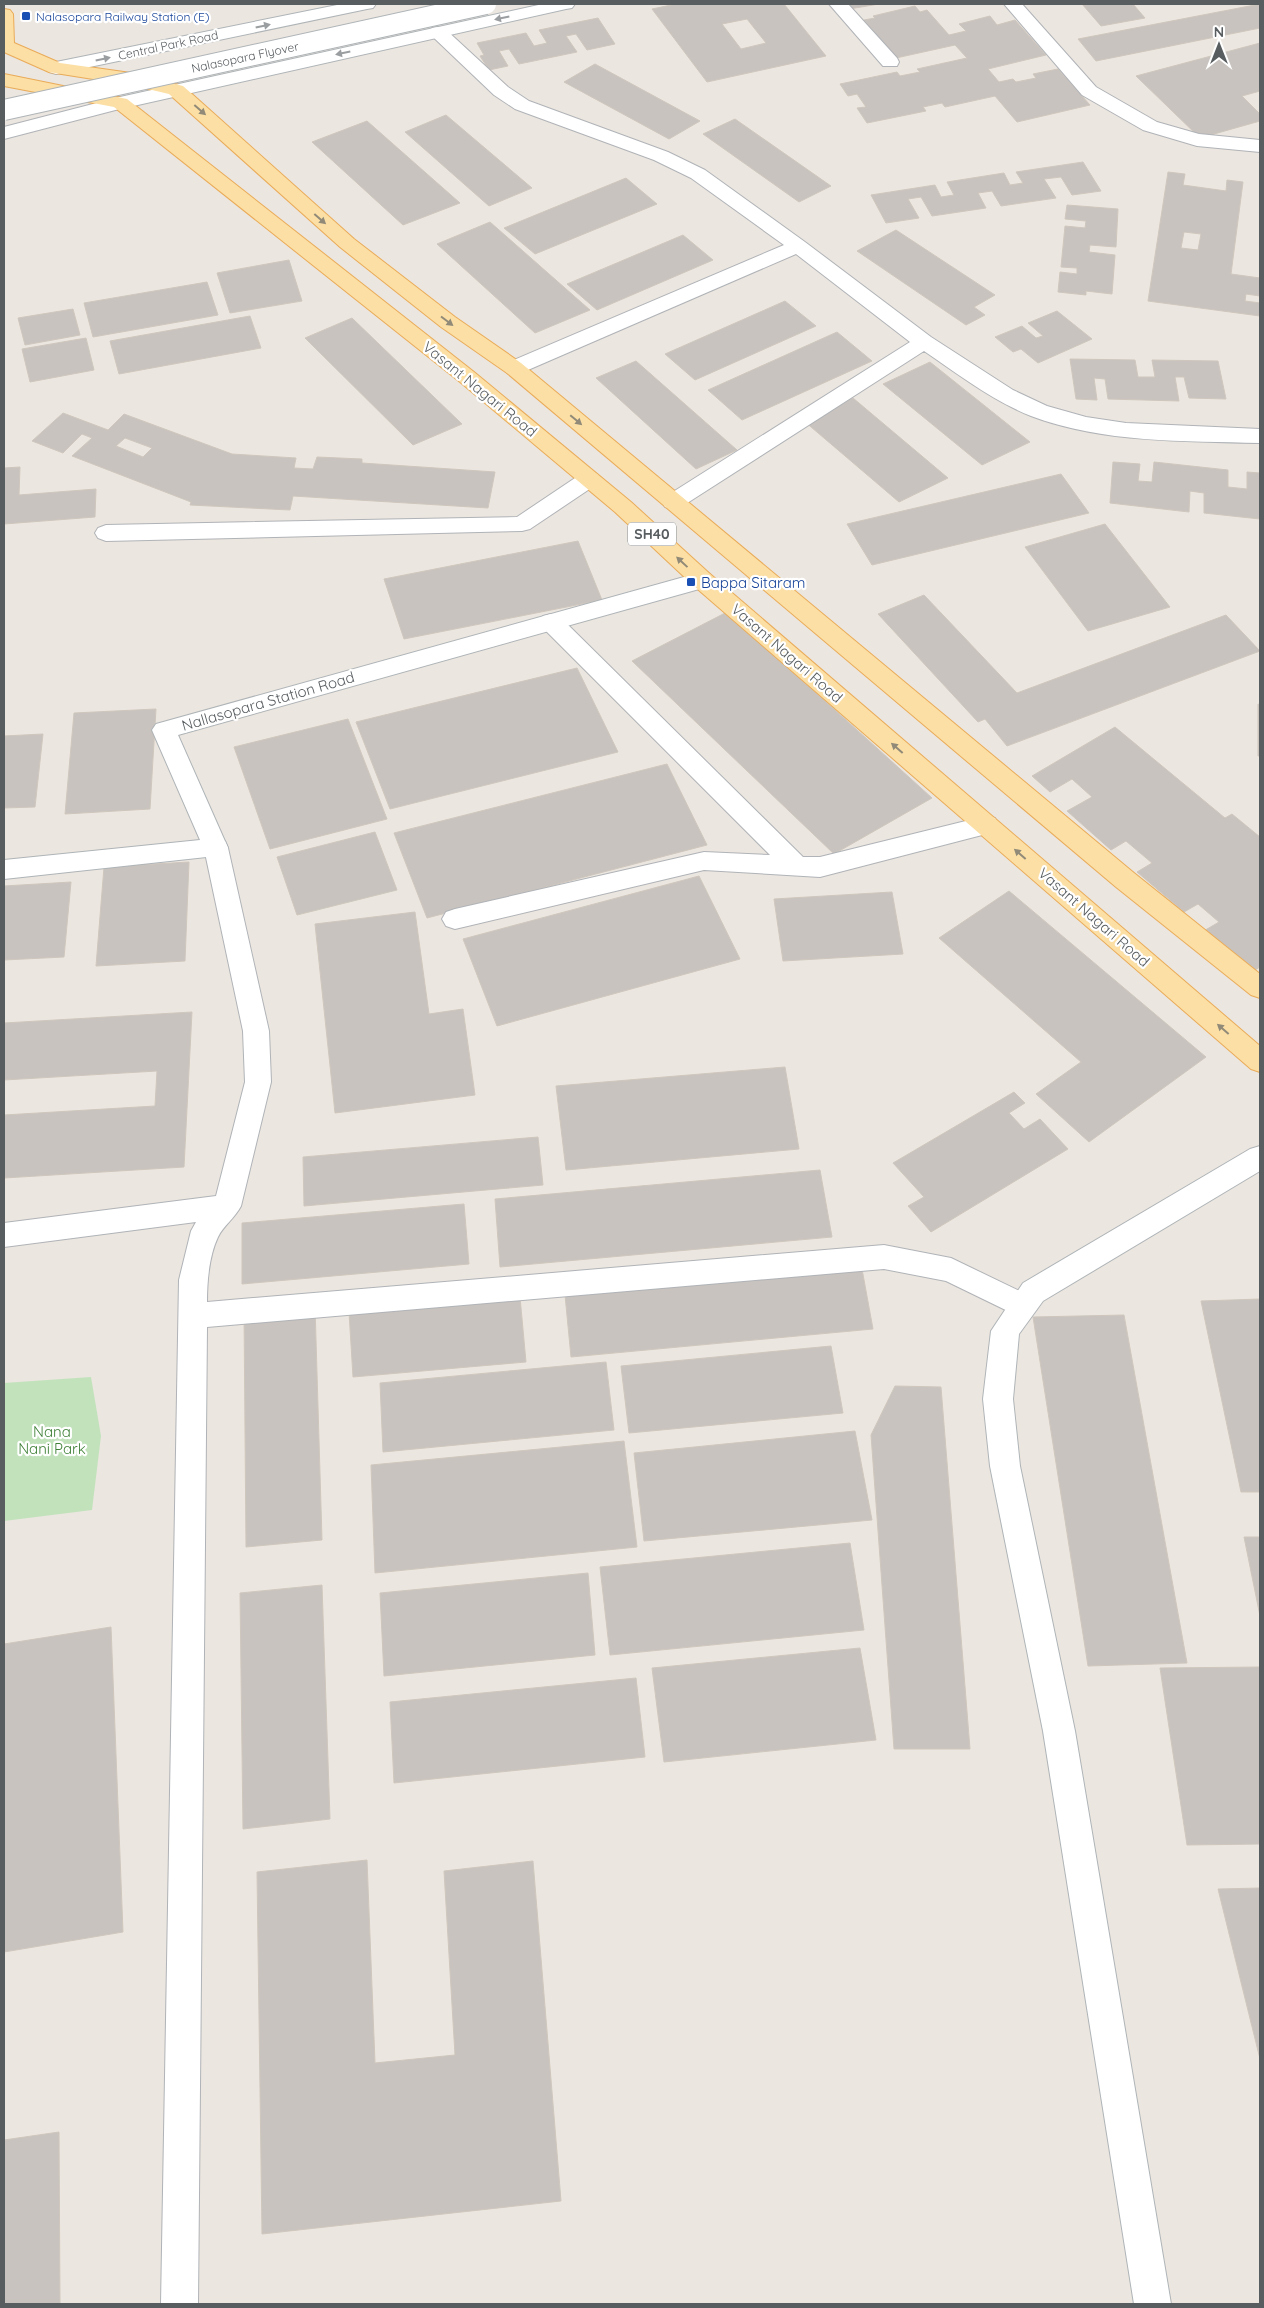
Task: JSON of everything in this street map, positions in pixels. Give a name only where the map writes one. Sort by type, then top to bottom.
[{"type":"main road","name":"SH40","points":[[4,14],[5,46],[56,68]]},
{"type":"main road","points":[[4,79],[56,68]]},
{"type":"main road","name":"Vasant Nagari Road","points":[[56,68],[131,80],[176,90],[347,242],[448,322],[514,368],[1124,880],[1260,988]]},
{"type":"main road","name":"Vasant Nagari Road","points":[[4,79],[120,103],[467,377],[623,507],[702,580],[1260,1061]]},
{"type":"street","name":"Central Park Road","points":[[56,68],[367,4]]},
{"type":"street","name":"Nalasopara Flyover","points":[[4,110],[486,4]]},
{"type":"street","name":"Vasant Nagari Road","points":[[120,103],[566,4]]},
{"type":"street","points":[[838,4],[890,62]]},
{"type":"street","points":[[1013,4],[1089,91],[1142,122],[1197,140],[1260,146]]},
{"type":"street","points":[[438,32],[501,91],[522,105],[661,156],[698,174],[798,246],[924,342],[1006,395],[1048,414],[1086,424],[1126,430],[1260,436]]},
{"type":"street","points":[[4,133],[120,103]]},
{"type":"street","points":[[514,368],[798,246]]},
{"type":"street","points":[[673,502],[924,342]]},
{"type":"street","points":[[106,533],[522,524],[589,479]]},
{"type":"street","name":"Nallasopara Station Road","points":[[216,848],[164,730],[702,580]]},
{"type":"street","points":[[551,622],[798,867]]},
{"type":"street","points":[[455,919],[704,861],[820,867],[986,825]]},
{"type":"street","points":[[4,870],[216,848],[256,1031],[258,1082],[227,1206],[205,1231],[193,1280],[180,2304]]},
{"type":"street","points":[[1152,2304],[1059,1731],[1005,1466],[998,1399],[1005,1331],[1033,1292],[1260,1157]]},
{"type":"street","points":[[4,1235],[227,1206]]},
{"type":"street","points":[[193,1316],[884,1257],[951,1270],[1022,1306]]},
{"type":"green space","name":"Nana Nani Park","points":[[91,1377],[101,1436],[92,1510],[4,1521],[4,1383]]},
{"type":"building","points":[[676,4],[784,4],[826,56],[707,82],[652,9]],"holes":[[[747,19],[766,43],[741,49],[722,24]]]},
{"type":"building","points":[[845,4],[879,4],[849,9]]},
{"type":"building","points":[[1082,4],[1133,4],[1145,18],[1101,26]]},
{"type":"building","points":[[1260,4],[1260,28],[1096,61],[1078,39]]},
{"type":"building","points":[[915,6],[920,12],[927,10],[949,35],[966,31],[959,24],[990,16],[997,25],[1015,20],[1046,55],[988,69],[999,82],[1013,79],[1016,82],[1036,78],[1033,74],[1058,69],[1090,105],[1017,122],[995,96],[945,107],[942,103],[923,107],[926,111],[867,123],[857,108],[866,107],[857,94],[848,96],[840,84],[897,72],[900,76],[920,72],[917,69],[967,58],[955,45],[896,58],[864,20]]},
{"type":"building","points":[[598,18],[615,44],[587,50],[576,34],[566,36],[577,52],[519,64],[509,49],[499,51],[508,66],[489,70],[480,56],[484,55],[477,43],[526,33],[534,46],[547,43],[539,30]]},
{"type":"building","points":[[1260,43],[1260,91],[1242,96],[1260,114],[1260,121],[1200,138],[1136,76]]},
{"type":"building","points":[[595,64],[700,121],[669,139],[564,82]]},
{"type":"building","points":[[446,115],[532,188],[489,206],[405,132]]},
{"type":"building","points":[[735,119],[831,186],[799,202],[703,134]]},
{"type":"building","points":[[367,121],[460,203],[403,225],[312,142]]},
{"type":"building","points":[[1083,162],[1101,191],[1072,195],[1061,177],[1044,179],[1056,198],[1001,206],[992,191],[978,193],[986,208],[932,216],[921,197],[908,199],[919,218],[886,223],[871,195],[935,185],[941,197],[954,195],[947,182],[1004,173],[1010,185],[1023,183],[1016,172]]},
{"type":"building","points":[[1168,172],[1185,174],[1183,185],[1226,191],[1227,180],[1243,182],[1231,274],[1260,278],[1260,296],[1246,294],[1245,301],[1260,303],[1260,316],[1148,301]],"holes":[[[1184,232],[1201,234],[1198,250],[1181,248]]]},
{"type":"building","points":[[626,178],[657,204],[535,254],[504,228]]},
{"type":"building","points":[[1067,205],[1118,209],[1116,247],[1090,245],[1089,252],[1115,255],[1112,294],[1086,291],[1086,295],[1058,292],[1060,272],[1077,274],[1077,268],[1061,267],[1065,226],[1085,228],[1086,221],[1065,219]]},
{"type":"building","points":[[490,222],[590,310],[535,333],[437,244]]},
{"type":"building","points":[[896,230],[995,295],[974,307],[985,315],[966,325],[857,251]]},
{"type":"building","points":[[683,235],[713,260],[597,310],[567,284]]},
{"type":"building","points":[[289,260],[302,301],[230,313],[217,273]]},
{"type":"building","points":[[207,282],[218,315],[93,337],[84,303]]},
{"type":"building","points":[[785,301],[816,326],[695,380],[665,354]]},
{"type":"building","points":[[73,309],[80,335],[25,345],[18,318]]},
{"type":"building","points":[[1057,311],[1092,339],[1038,363],[1021,349],[1013,352],[995,337],[1022,326],[1036,338],[1043,336],[1028,323]]},
{"type":"building","points":[[250,316],[261,348],[119,374],[110,341]]},
{"type":"building","points":[[352,318],[462,424],[413,445],[305,338]]},
{"type":"building","points":[[837,332],[872,361],[742,420],[708,390]]},
{"type":"building","points":[[86,338],[94,370],[30,382],[22,349]]},
{"type":"building","points":[[1070,359],[1135,360],[1138,377],[1155,377],[1152,360],[1218,361],[1226,399],[1189,398],[1184,377],[1175,377],[1179,401],[1108,399],[1105,379],[1094,378],[1097,400],[1076,399]]},
{"type":"building","points":[[636,361],[737,450],[696,469],[596,378]]},
{"type":"building","points":[[930,362],[1030,442],[982,465],[883,384]]},
{"type":"building","points":[[853,398],[948,478],[899,502],[804,421]]},
{"type":"building","points":[[63,413],[108,430],[124,414],[232,454],[296,458],[294,468],[313,469],[317,457],[362,459],[362,463],[495,472],[488,508],[293,496],[290,510],[190,505],[191,502],[72,456],[92,438],[82,434],[63,453],[32,441]],"holes":[[[125,438],[152,448],[143,457],[116,446]]]},
{"type":"building","points":[[1113,462],[1140,464],[1138,481],[1152,482],[1154,462],[1228,470],[1228,487],[1247,489],[1247,472],[1260,473],[1260,519],[1204,513],[1204,493],[1190,491],[1189,512],[1110,503]]},
{"type":"building","points":[[20,467],[19,495],[96,489],[95,517],[4,524],[4,468]]},
{"type":"building","points":[[1061,474],[1089,513],[872,565],[847,524]]},
{"type":"building","points":[[1105,524],[1170,607],[1088,631],[1025,547]]},
{"type":"building","points":[[578,541],[602,600],[404,639],[384,579]]},
{"type":"building","points":[[924,595],[1017,693],[1226,615],[1260,651],[1007,746],[985,719],[978,722],[878,614]]},
{"type":"building","points":[[727,612],[932,798],[834,854],[632,661]]},
{"type":"building","points":[[577,668],[618,752],[390,809],[356,722]]},
{"type":"building","points":[[1258,704],[1260,705],[1260,756],[1258,756]]},
{"type":"building","points":[[156,709],[150,809],[65,814],[74,713]]},
{"type":"building","points":[[348,719],[387,819],[270,849],[234,747]]},
{"type":"building","points":[[1115,727],[1225,818],[1232,814],[1260,837],[1260,967],[1250,973],[1202,932],[1219,922],[1198,904],[1184,912],[1137,872],[1152,863],[1126,841],[1111,850],[1067,811],[1092,797],[1072,779],[1050,792],[1032,776]]},
{"type":"building","points":[[43,734],[35,807],[4,808],[4,736]]},
{"type":"building","points":[[667,764],[707,845],[427,918],[394,833]]},
{"type":"building","points":[[375,832],[397,890],[297,915],[277,857]]},
{"type":"building","points":[[189,862],[185,961],[96,966],[104,867]]},
{"type":"building","points":[[699,876],[740,959],[497,1026],[463,939]]},
{"type":"building","points":[[71,882],[64,957],[4,960],[4,886]]},
{"type":"building","points":[[1009,891],[1206,1057],[1089,1142],[1036,1094],[1081,1062],[939,938]]},
{"type":"building","points":[[892,892],[903,954],[783,961],[774,899]]},
{"type":"building","points":[[415,912],[429,1014],[463,1009],[475,1095],[335,1113],[315,924]]},
{"type":"building","points":[[192,1012],[184,1167],[4,1178],[4,1115],[155,1106],[157,1071],[4,1080],[4,1023]]},
{"type":"building","points":[[785,1067],[799,1149],[566,1170],[556,1086]]},
{"type":"building","points":[[1014,1092],[1025,1103],[1009,1113],[1024,1129],[1040,1119],[1068,1149],[931,1232],[908,1206],[924,1197],[893,1163]]},
{"type":"building","points":[[538,1137],[543,1185],[304,1206],[303,1157]]},
{"type":"building","points":[[820,1170],[832,1237],[500,1267],[495,1199]]},
{"type":"building","points":[[464,1204],[469,1264],[242,1284],[242,1223]]},
{"type":"building","points":[[862,1269],[873,1329],[571,1357],[565,1295]]},
{"type":"building","points":[[520,1297],[526,1362],[353,1377],[349,1312]]},
{"type":"building","points":[[1260,1299],[1260,1492],[1241,1492],[1201,1301]]},
{"type":"building","points":[[315,1306],[322,1540],[246,1547],[244,1313]]},
{"type":"building","points":[[1124,1315],[1187,1663],[1088,1666],[1033,1317]]},
{"type":"building","points":[[831,1346],[843,1413],[629,1433],[621,1366]]},
{"type":"building","points":[[606,1362],[614,1430],[383,1452],[380,1383]]},
{"type":"building","points":[[895,1386],[941,1387],[970,1749],[894,1749],[871,1435]]},
{"type":"building","points":[[855,1431],[872,1520],[644,1541],[634,1453]]},
{"type":"building","points":[[624,1441],[637,1547],[375,1573],[371,1465]]},
{"type":"building","points":[[1244,1537],[1260,1537],[1260,1616]]},
{"type":"building","points":[[850,1543],[864,1630],[610,1655],[600,1567]]},
{"type":"building","points":[[588,1573],[595,1655],[384,1676],[380,1593]]},
{"type":"building","points":[[322,1585],[330,1819],[243,1829],[240,1593]]},
{"type":"building","points":[[111,1627],[123,1932],[4,1952],[4,1644]]},
{"type":"building","points":[[860,1648],[876,1740],[664,1762],[652,1668]]},
{"type":"building","points":[[1260,1667],[1260,1844],[1187,1845],[1160,1668]]},
{"type":"building","points":[[636,1678],[645,1757],[394,1783],[390,1702]]},
{"type":"building","points":[[367,1860],[375,2063],[455,2055],[444,1871],[533,1861],[561,2201],[262,2234],[257,1872]]},
{"type":"building","points":[[1260,1888],[1260,2059],[1218,1889]]},
{"type":"building","points":[[59,2132],[60,2304],[4,2304],[4,2140]]},
{"type":"place","name":"Nalasopara Railway Station (E)","points":[[26,16]]},
{"type":"place","name":"Bappa Sitaram","points":[[691,582]]}]
